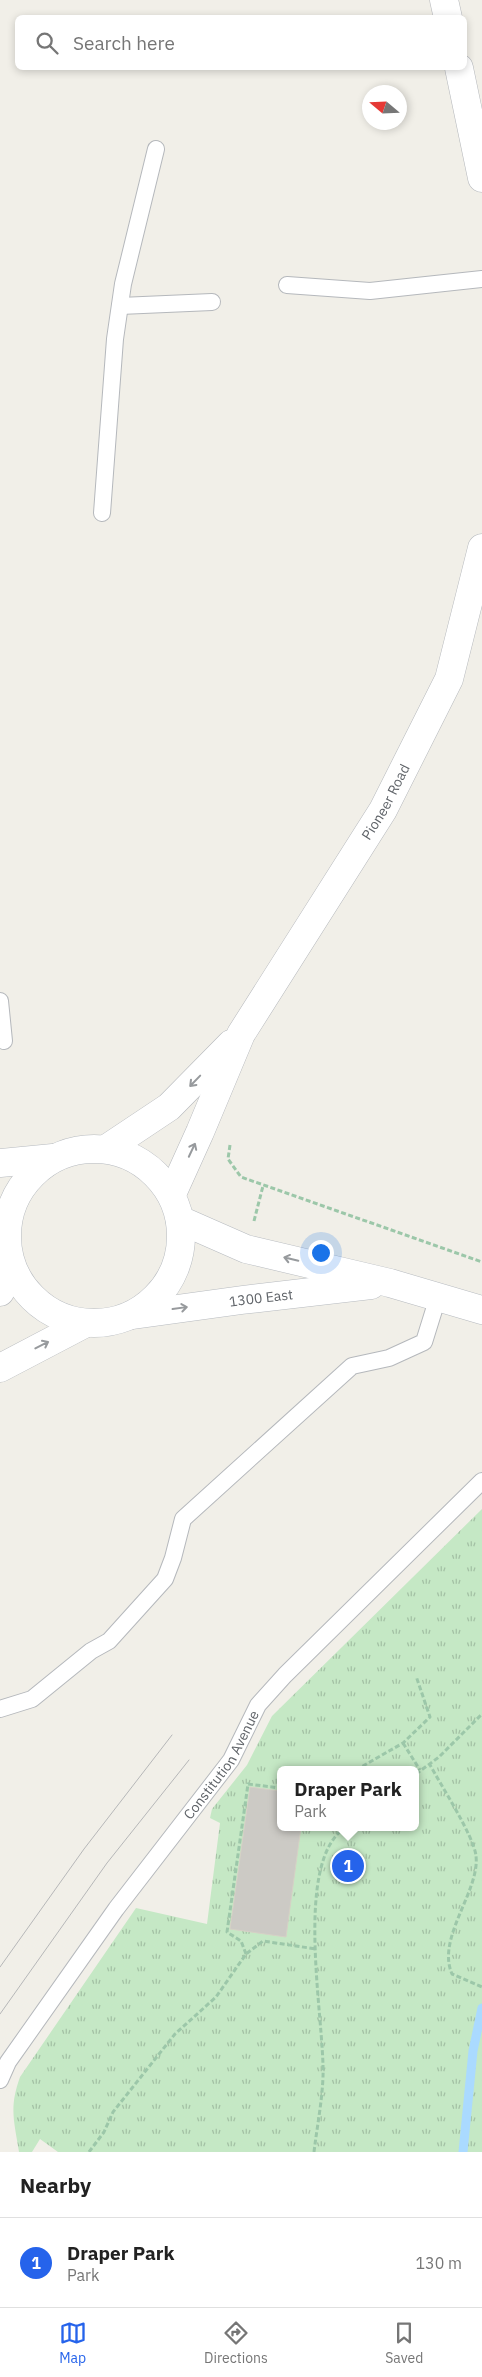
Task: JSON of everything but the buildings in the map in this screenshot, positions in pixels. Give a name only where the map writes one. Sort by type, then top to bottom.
[{"type":"main road","points":[[444,0],[447,15]]},
{"type":"main road","points":[[459,70],[482,178]]},
{"type":"main road","name":"Pioneer Road","points":[[172,1194],[200,1132],[240,1034],[383,810],[449,679],[482,548]]},
{"type":"main road","name":"Pioneer Road","points":[[106,1149],[169,1107],[240,1034]]},
{"type":"main road","points":[[0,1163],[53,1158],[79,1149],[106,1149],[130,1156],[152,1170],[172,1194],[180,1220],[179,1258],[162,1292],[132,1315],[108,1323],[84,1324],[54,1315],[29,1296],[5,1268],[7,1220],[23,1184],[53,1158]]},
{"type":"main road","name":"1300 East","points":[[180,1220],[246,1248],[390,1283],[482,1310]]},
{"type":"main road","name":"1300 East","points":[[132,1315],[390,1283]]},
{"type":"main road","points":[[0,1368],[84,1324]]},
{"type":"lane","points":[[102,513],[123,284],[156,149]]},
{"type":"lane","points":[[287,285],[370,291],[482,279]]},
{"type":"lane","points":[[120,306],[212,302]]},
{"type":"lane","points":[[0,1001],[4,1041],[0,1039]]},
{"type":"lane","points":[[0,1709],[32,1699],[91,1651],[109,1641],[165,1579],[173,1558],[183,1519],[352,1366],[389,1358],[424,1342],[438,1297]]},
{"type":"lane","name":"Constitution Avenue","points":[[0,2080],[8,2062],[116,1909],[231,1760],[258,1705],[285,1675],[482,1481]]},
{"type":"path","points":[[230,1145],[228,1159],[241,1176],[264,1186],[482,1262]]},
{"type":"path","points":[[254,1221],[264,1186]]},
{"type":"path","points":[[363,1766],[403,1743],[430,1717],[416,1676]]},
{"type":"path","points":[[420,1770],[439,1757],[482,1714]]},
{"type":"path","points":[[403,1743],[417,1766]]},
{"type":"path","points":[[429,1763],[471,1841],[476,1856],[474,1872],[454,1930],[448,1959],[452,1974],[482,1987]]},
{"type":"path","points":[[246,1954],[241,1941],[227,1932],[248,1784],[277,1788]]},
{"type":"path","points":[[314,2152],[323,2076],[316,1948],[316,1889],[325,1854],[340,1831]]},
{"type":"path","points":[[90,2152],[104,2132],[113,2112],[175,2034],[216,1997],[246,1954],[263,1942],[316,1948]]},
{"type":"green space","points":[[482,1509],[482,2152],[58,2152],[40,2139],[32,2152],[19,2152],[14,2122],[14,2097],[20,2077],[136,1908],[207,1924],[220,1823],[210,1818],[212,1809],[247,1765],[272,1716]]},
{"type":"waterway","points":[[463,2152],[473,2051],[482,2008]]},
{"type":"tram line","points":[[0,1967],[84,1849],[172,1735]]},
{"type":"tram line","points":[[0,2014],[107,1863],[189,1760]]},
{"type":"place","name":"Draper Park","points":[[348,1866]]}]
